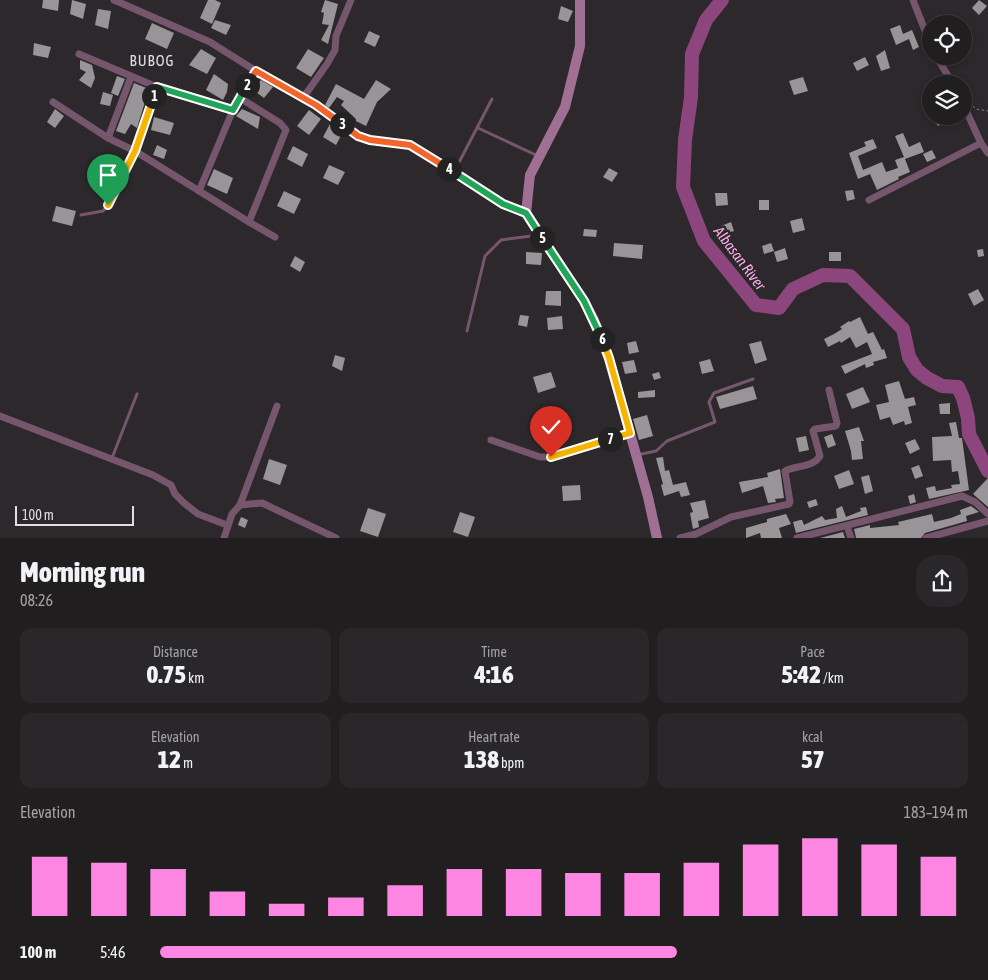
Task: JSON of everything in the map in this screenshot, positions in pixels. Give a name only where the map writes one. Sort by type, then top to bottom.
[{"type":"street","points":[[114,0],[210,42],[316,105],[358,136],[370,140],[410,145],[503,204],[526,213],[584,301],[594,320],[609,358],[657,538]]},
{"type":"street","points":[[303,98],[328,64],[335,50],[336,36],[346,8],[351,0]]},
{"type":"street","points":[[526,213],[530,175],[565,107],[580,46],[580,0]]},
{"type":"street","points":[[913,0],[922,23]]},
{"type":"street","points":[[79,54],[157,87],[233,110]]},
{"type":"street","points":[[199,190],[233,110],[256,71]]},
{"type":"street","points":[[108,138],[131,77]]},
{"type":"street","points":[[135,151],[157,87]]},
{"type":"street","points":[[240,98],[280,123],[286,130],[249,222]]},
{"type":"street","points":[[53,102],[108,138],[135,151],[249,222],[275,236]]},
{"type":"street","points":[[972,118],[981,143],[988,153]]},
{"type":"street","points":[[869,200],[981,143]]},
{"type":"street","points":[[680,538],[696,534],[731,517],[788,504],[790,502],[785,471],[813,463],[817,460],[820,456],[812,432],[815,429],[836,426],[829,390]]},
{"type":"street","points":[[224,538],[232,514],[240,504],[277,406]]},
{"type":"street","points":[[0,416],[112,458],[164,481],[171,485],[175,494],[198,514],[227,525]]},
{"type":"street","points":[[491,440],[540,457],[551,457],[630,433]]},
{"type":"street","points":[[797,538],[962,496],[975,502],[988,514]]},
{"type":"street","points":[[240,504],[262,503],[336,538]]},
{"type":"street","points":[[926,538],[988,520]]},
{"type":"street","points":[[847,526],[851,538]]},
{"type":"lane","points":[[454,173],[492,99]]},
{"type":"lane","points":[[478,128],[540,157]]},
{"type":"lane","points":[[81,215],[103,211],[108,205],[135,151]]},
{"type":"lane","points":[[467,331],[485,256],[501,240],[540,235]]},
{"type":"lane","points":[[636,455],[656,451],[667,441],[715,422],[708,402],[714,393],[753,379]]},
{"type":"lane","points":[[112,458],[137,394]]},
{"type":"path","points":[[972,107],[988,111]]},
{"type":"building","points":[[43,0],[59,0],[58,11],[42,8]]},
{"type":"building","points":[[72,0],[86,4],[83,19],[70,14]]},
{"type":"building","points":[[208,0],[215,0],[221,3],[212,24],[200,18]]},
{"type":"building","points":[[325,0],[338,4],[328,44],[321,40],[329,25],[322,24],[324,13],[321,12]]},
{"type":"building","points":[[979,0],[987,6],[979,15],[972,8]]},
{"type":"building","points":[[561,6],[573,11],[568,22],[558,19]]},
{"type":"building","points":[[98,9],[111,11],[108,29],[95,25]]},
{"type":"building","points":[[215,20],[231,25],[226,35],[211,28]]},
{"type":"building","points":[[152,23],[174,33],[167,49],[145,39]]},
{"type":"building","points":[[900,25],[903,34],[912,30],[919,47],[913,50],[909,39],[896,45],[890,29]]},
{"type":"building","points":[[369,31],[380,36],[375,47],[364,42]]},
{"type":"building","points":[[34,43],[51,47],[48,58],[33,55]]},
{"type":"building","points":[[201,49],[216,58],[207,74],[189,65]]},
{"type":"building","points":[[308,49],[324,58],[311,77],[296,68]]},
{"type":"building","points":[[885,50],[890,68],[881,71],[876,56]]},
{"type":"building","points":[[865,57],[869,65],[857,71],[853,63]]},
{"type":"building","points":[[80,60],[92,65],[95,78],[91,88],[79,80],[86,72],[80,69]]},
{"type":"building","points":[[214,74],[228,84],[223,100],[206,90]]},
{"type":"building","points":[[117,76],[125,79],[118,96],[111,93]]},
{"type":"building","points":[[803,77],[808,91],[794,95],[789,81]]},
{"type":"building","points":[[261,80],[273,87],[264,98],[253,90]]},
{"type":"building","points":[[376,80],[391,89],[377,102],[366,126],[356,121],[341,105],[344,101],[337,97],[329,108],[325,105],[336,84],[364,99]]},
{"type":"building","points":[[134,83],[149,89],[137,128],[131,124],[125,134],[116,131]]},
{"type":"building","points":[[103,92],[113,95],[110,106],[100,104]]},
{"type":"building","points":[[55,109],[64,116],[55,128],[47,122]]},
{"type":"building","points":[[242,109],[260,117],[258,129],[236,116]]},
{"type":"building","points":[[309,110],[321,119],[309,135],[297,126]]},
{"type":"building","points":[[154,117],[174,123],[170,135],[151,130]]},
{"type":"building","points":[[330,124],[343,132],[336,145],[323,137]]},
{"type":"building","points":[[903,133],[909,147],[920,142],[924,152],[905,159],[910,172],[877,190],[870,174],[858,179],[849,153],[866,146],[864,142],[873,139],[877,148],[858,156],[863,170],[882,162],[886,172],[898,168],[895,160],[904,157],[895,136]]},
{"type":"building","points":[[157,145],[167,150],[164,159],[153,155]]},
{"type":"building","points":[[293,146],[308,154],[302,167],[287,159]]},
{"type":"building","points":[[932,150],[936,158],[927,162],[923,154]]},
{"type":"building","points":[[329,165],[345,172],[338,185],[323,178]]},
{"type":"building","points":[[609,168],[618,173],[612,182],[603,177]]},
{"type":"building","points":[[214,169],[233,178],[227,194],[207,185]]},
{"type":"building","points":[[853,190],[855,199],[847,201],[845,191]]},
{"type":"building","points":[[284,191],[301,199],[294,214],[277,206]]},
{"type":"building","points":[[715,193],[727,193],[728,205],[716,206]]},
{"type":"building","points":[[759,200],[769,200],[769,210],[759,210]]},
{"type":"building","points":[[56,206],[76,211],[72,226],[52,221]]},
{"type":"building","points":[[802,218],[805,230],[793,233],[790,221]]},
{"type":"building","points":[[731,222],[734,231],[724,234],[721,226]]},
{"type":"building","points":[[584,229],[597,230],[596,237],[583,236]]},
{"type":"building","points":[[614,243],[643,245],[642,259],[613,256]]},
{"type":"building","points":[[771,243],[774,251],[764,254],[762,246]]},
{"type":"building","points":[[785,248],[788,259],[777,262],[774,252]]},
{"type":"building","points":[[983,249],[984,256],[978,257],[977,250]]},
{"type":"building","points":[[526,252],[542,253],[541,265],[526,264]]},
{"type":"building","points":[[829,252],[841,252],[841,261],[829,261]]},
{"type":"building","points":[[295,256],[305,262],[300,272],[290,266]]},
{"type":"building","points":[[978,289],[984,300],[974,306],[968,294]]},
{"type":"building","points":[[546,291],[561,291],[561,306],[545,305]]},
{"type":"building","points":[[520,315],[529,316],[527,327],[518,325]]},
{"type":"building","points":[[562,316],[563,329],[548,330],[547,318]]},
{"type":"building","points":[[860,317],[868,334],[873,332],[882,350],[884,349],[887,358],[873,362],[874,365],[866,368],[865,364],[845,374],[841,366],[872,354],[867,342],[856,348],[850,337],[841,343],[840,341],[828,347],[824,339],[842,329],[840,327],[849,321]]},
{"type":"building","points":[[636,341],[639,352],[629,354],[627,343]]},
{"type":"building","points":[[761,341],[767,360],[755,364],[749,344]]},
{"type":"building","points":[[335,355],[345,358],[342,371],[332,366]]},
{"type":"building","points":[[710,359],[714,371],[702,374],[699,362]]},
{"type":"building","points":[[634,360],[637,372],[625,374],[622,362]]},
{"type":"building","points":[[551,372],[556,387],[538,393],[533,377]]},
{"type":"building","points":[[659,372],[661,378],[654,380],[652,374]]},
{"type":"building","points":[[899,381],[905,399],[914,397],[916,405],[908,407],[912,423],[905,425],[904,421],[893,425],[890,417],[880,420],[876,405],[889,402],[885,385]]},
{"type":"building","points":[[753,386],[757,399],[720,409],[716,397]]},
{"type":"building","points":[[863,387],[870,402],[852,409],[846,394]]},
{"type":"building","points":[[655,390],[655,397],[638,398],[638,392]]},
{"type":"building","points":[[950,403],[950,414],[940,414],[939,404]]},
{"type":"building","points":[[647,415],[653,436],[639,440],[633,419]]},
{"type":"building","points":[[956,422],[959,438],[962,438],[969,490],[929,499],[926,488],[935,486],[936,491],[952,488],[951,485],[960,484],[958,471],[952,472],[951,460],[933,461],[932,437],[952,436],[949,423]]},
{"type":"building","points":[[859,427],[864,441],[861,441],[863,459],[852,460],[845,431]]},
{"type":"building","points":[[832,434],[836,445],[828,448],[824,437]]},
{"type":"building","points":[[806,436],[809,450],[799,452],[796,438]]},
{"type":"building","points":[[915,439],[920,449],[910,454],[905,443]]},
{"type":"building","points":[[663,457],[665,471],[669,470],[673,485],[686,482],[690,495],[681,497],[679,491],[664,496],[656,458]]},
{"type":"building","points":[[269,459],[287,465],[280,485],[263,479]]},
{"type":"building","points":[[919,465],[923,476],[915,479],[911,468]]},
{"type":"building","points":[[780,469],[784,498],[775,499],[776,502],[768,503],[763,486],[742,493],[739,482],[768,477],[767,473]]},
{"type":"building","points":[[849,470],[854,484],[839,489],[834,476]]},
{"type":"building","points":[[869,475],[873,491],[865,494],[861,477]]},
{"type":"building","points":[[988,478],[988,507],[973,494]]},
{"type":"building","points":[[580,485],[581,500],[563,501],[562,486]]},
{"type":"building","points":[[914,494],[916,502],[910,504],[908,496]]},
{"type":"building","points":[[816,499],[818,505],[809,508],[807,502]]},
{"type":"building","points":[[705,500],[709,518],[698,521],[699,527],[693,529],[690,513],[693,512],[690,503]]},
{"type":"building","points":[[842,506],[846,517],[861,511],[860,508],[866,507],[868,515],[796,533],[793,522],[802,520],[804,525],[822,516],[825,520],[837,518],[836,509]]},
{"type":"building","points":[[971,506],[979,512],[966,516],[967,521],[925,533],[921,538],[856,538],[854,529],[870,525],[870,528],[899,525],[898,522],[932,514],[934,522],[961,514],[960,510]]},
{"type":"building","points":[[368,508],[386,514],[378,537],[360,531]]},
{"type":"building","points":[[460,512],[475,517],[468,537],[453,532]]},
{"type":"building","points":[[786,514],[791,524],[779,528],[782,538],[761,538],[760,533],[746,538],[746,528],[767,522],[767,519]]},
{"type":"building","points":[[241,517],[248,520],[245,528],[238,525]]},
{"type":"building","points":[[843,532],[845,538],[820,538]]},
{"type":"waterway","name":"Albasan River","points":[[722,0],[706,20],[692,54],[691,97],[685,140],[683,187],[704,241],[756,305],[779,308],[793,289],[823,275],[850,276],[903,329],[909,357],[917,370],[942,386],[958,387],[968,418],[969,434],[988,471]]},
{"type":"district","name":"BUBOG","points":[[152,60]]},
{"type":"route","points":[[108,205],[135,151],[157,87],[233,110],[256,71],[316,105],[358,136],[370,140],[410,145],[503,204],[526,213],[584,301],[594,320],[609,358],[630,433],[551,457]]}]
